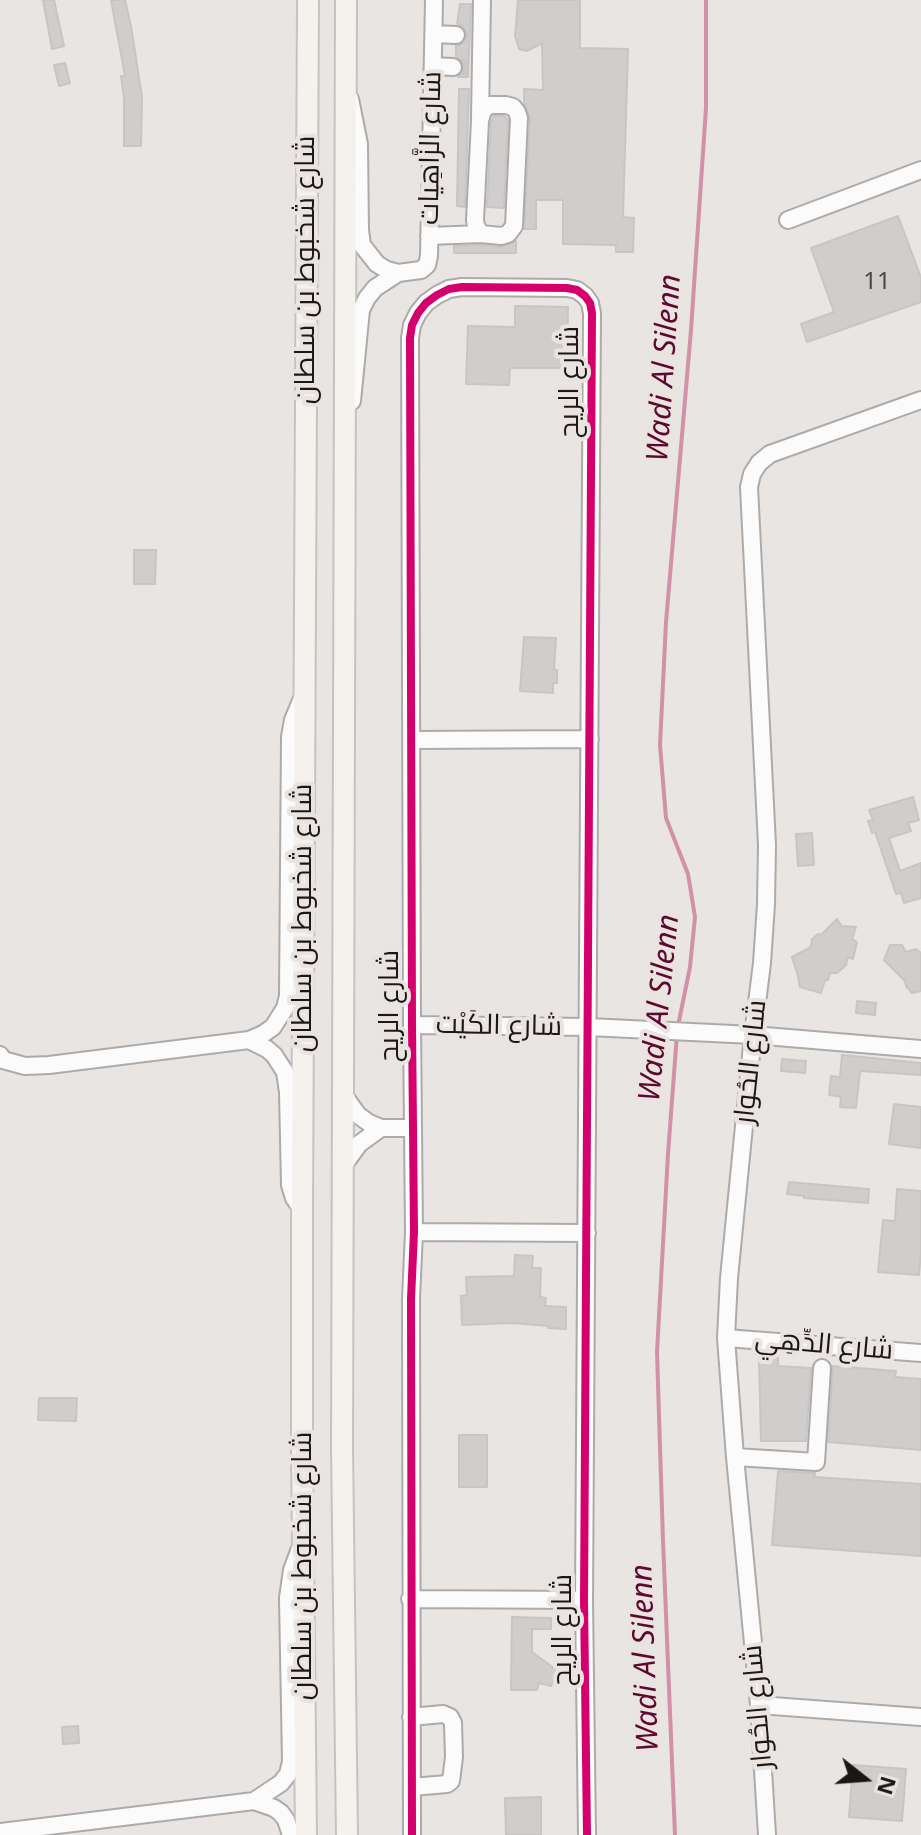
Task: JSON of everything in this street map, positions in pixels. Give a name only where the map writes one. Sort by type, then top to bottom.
[{"type":"main road","points":[[301,0],[303,23],[308,33]]},
{"type":"main road","name":"شارع شخبوط بن سلطان","points":[[306,1835],[302,1209],[308,0]]},
{"type":"main road","name":"شارع شخبوط بن سلطان","points":[[346,0],[342,1448],[347,1835]]},
{"type":"street","name":"شارع الزَّاهِيات","points":[[344,439],[355,381],[361,310],[375,288],[398,273],[421,270],[427,265],[434,0]]},
{"type":"street","points":[[480,121],[467,67],[470,35],[482,0]]},
{"type":"street","points":[[434,34],[470,35]]},
{"type":"street","points":[[433,66],[467,67]]},
{"type":"street","points":[[346,86],[359,144],[362,245],[377,264],[398,273]]},
{"type":"street","points":[[429,236],[485,236],[511,232],[514,226],[519,115],[509,105],[490,105],[483,110],[480,121],[475,220],[481,234]]},
{"type":"street","points":[[788,220],[921,170]]},
{"type":"street","name":"شارع الريح","points":[[412,1835],[410,1599],[414,1232],[410,338],[412,325],[426,303],[449,289],[462,287],[577,290],[590,303],[592,313],[584,1600],[587,1835]]},
{"type":"street","name":"شارع الحُوار","points":[[767,1835],[759,1705],[726,1338],[729,1278],[766,904],[767,845],[749,487],[759,463],[770,454],[921,400]]},
{"type":"street","points":[[0,1055],[3,1060],[25,1066],[49,1065],[249,1040],[273,1027],[288,996],[290,737],[293,720],[304,696]]},
{"type":"street","points":[[412,740],[590,739]]},
{"type":"street","name":"شارع الكَيْت","points":[[412,1025],[589,1027],[753,1035],[921,1049]]},
{"type":"street","points":[[249,1040],[274,1055],[285,1072],[290,1185],[302,1209]]},
{"type":"street","points":[[343,1093],[358,1115],[369,1123],[381,1128],[412,1128]]},
{"type":"street","points":[[343,1166],[359,1144],[381,1128]]},
{"type":"street","points":[[414,1232],[587,1233]]},
{"type":"street","name":"شارع الدِّهِي","points":[[726,1338],[921,1353]]},
{"type":"street","points":[[735,1457],[816,1462],[822,1368]]},
{"type":"street","points":[[254,1801],[281,1783],[290,1768],[288,1598],[292,1570],[303,1543]]},
{"type":"street","points":[[410,1599],[584,1600]]},
{"type":"street","points":[[759,1705],[921,1717]]},
{"type":"street","points":[[411,1717],[443,1714],[450,1717],[454,1757],[451,1781],[447,1784],[412,1787]]},
{"type":"street","points":[[0,1832],[254,1801],[281,1813],[291,1835]]},
{"type":"building","points":[[43,0],[54,0],[64,46],[52,49]]},
{"type":"building","points":[[111,0],[125,0],[131,26],[142,97],[141,146],[124,146],[121,76],[125,76]]},
{"type":"building","points":[[518,0],[580,0],[580,48],[628,49],[623,217],[634,218],[633,252],[616,252],[616,245],[563,244],[563,200],[536,200],[536,229],[524,229],[530,118],[524,103],[524,89],[543,90],[542,43],[527,51],[519,49],[515,36]]},
{"type":"building","points":[[460,4],[471,4],[468,77],[458,77],[464,67],[456,57],[456,46],[465,42],[467,35],[463,26],[457,24]]},
{"type":"building","points":[[65,63],[70,83],[59,86],[54,65]]},
{"type":"building","points":[[459,89],[469,89],[465,207],[457,206]]},
{"type":"building","points":[[494,116],[504,116],[508,120],[504,208],[487,207],[491,123]]},
{"type":"building","points":[[898,216],[921,278],[921,302],[807,342],[801,324],[834,312],[811,248]]},
{"type":"building","points":[[516,241],[516,253],[454,253],[454,246],[500,247]]},
{"type":"building","points":[[515,306],[568,307],[567,368],[510,368],[509,385],[466,384],[468,326],[515,327]]},
{"type":"building","points":[[134,550],[156,550],[155,584],[134,584]]},
{"type":"building","points":[[524,637],[556,638],[554,670],[557,670],[557,683],[553,683],[553,693],[520,691]]},
{"type":"building","points":[[913,797],[919,820],[908,823],[911,831],[889,838],[900,871],[921,863],[921,898],[904,903],[901,893],[896,894],[875,832],[872,833],[868,821],[873,820],[869,810]]},
{"type":"building","points":[[812,833],[814,865],[798,866],[796,834]]},
{"type":"building","points":[[837,919],[842,926],[856,927],[852,939],[857,942],[853,959],[848,957],[846,965],[837,973],[830,973],[821,993],[800,987],[792,957],[811,947],[812,939],[821,935]]},
{"type":"building","points":[[890,945],[902,945],[906,952],[916,949],[921,953],[921,991],[912,993],[905,981],[884,960]]},
{"type":"building","points":[[857,1001],[876,1003],[875,1015],[856,1013]]},
{"type":"building","points":[[842,1055],[921,1063],[921,1075],[860,1071],[856,1108],[840,1107],[841,1097],[829,1095],[831,1076],[840,1077]]},
{"type":"building","points":[[782,1059],[806,1061],[805,1073],[781,1071]]},
{"type":"building","points":[[894,1104],[921,1107],[921,1148],[889,1144]]},
{"type":"building","points":[[789,1182],[869,1189],[868,1203],[787,1194]]},
{"type":"building","points":[[897,1189],[921,1191],[919,1275],[878,1272],[883,1220],[895,1221]]},
{"type":"building","points":[[515,1255],[533,1256],[532,1268],[541,1268],[540,1297],[546,1298],[545,1306],[566,1307],[566,1329],[512,1323],[462,1325],[461,1296],[467,1295],[466,1277],[514,1276]]},
{"type":"building","points":[[778,1357],[778,1366],[811,1368],[806,1441],[761,1441],[759,1358]]},
{"type":"building","points":[[833,1366],[896,1371],[895,1377],[921,1379],[921,1450],[828,1442]]},
{"type":"building","points":[[39,1398],[77,1398],[76,1421],[38,1420]]},
{"type":"building","points":[[459,1435],[487,1435],[487,1487],[459,1487]]},
{"type":"building","points":[[778,1471],[815,1473],[814,1477],[921,1484],[921,1556],[772,1545]]},
{"type":"building","points":[[512,1617],[551,1618],[551,1629],[532,1629],[532,1652],[558,1671],[551,1686],[539,1683],[537,1690],[511,1690]]},
{"type":"building","points":[[564,1644],[574,1644],[574,1669],[564,1669]]},
{"type":"building","points":[[78,1726],[79,1743],[63,1744],[62,1727]]},
{"type":"building","points":[[853,1765],[906,1769],[902,1821],[849,1817]]},
{"type":"building","points":[[541,1797],[541,1835],[506,1835],[505,1798]]},
{"type":"waterway","name":"Wadi Al Silenn","points":[[678,1026],[690,967],[695,917],[688,874],[666,818],[660,745],[666,622],[706,108],[706,0]]},
{"type":"waterway","name":"Wadi Al Silenn","points":[[675,1835],[657,1352],[677,1034]]},
{"type":"tunnel","points":[[453,67],[468,67]]},
{"type":"cycle path","points":[[412,1835],[411,1299],[414,1232],[410,338],[412,325],[426,303],[449,289],[462,287],[567,288],[585,296],[592,313],[584,1600],[587,1835]]}]
